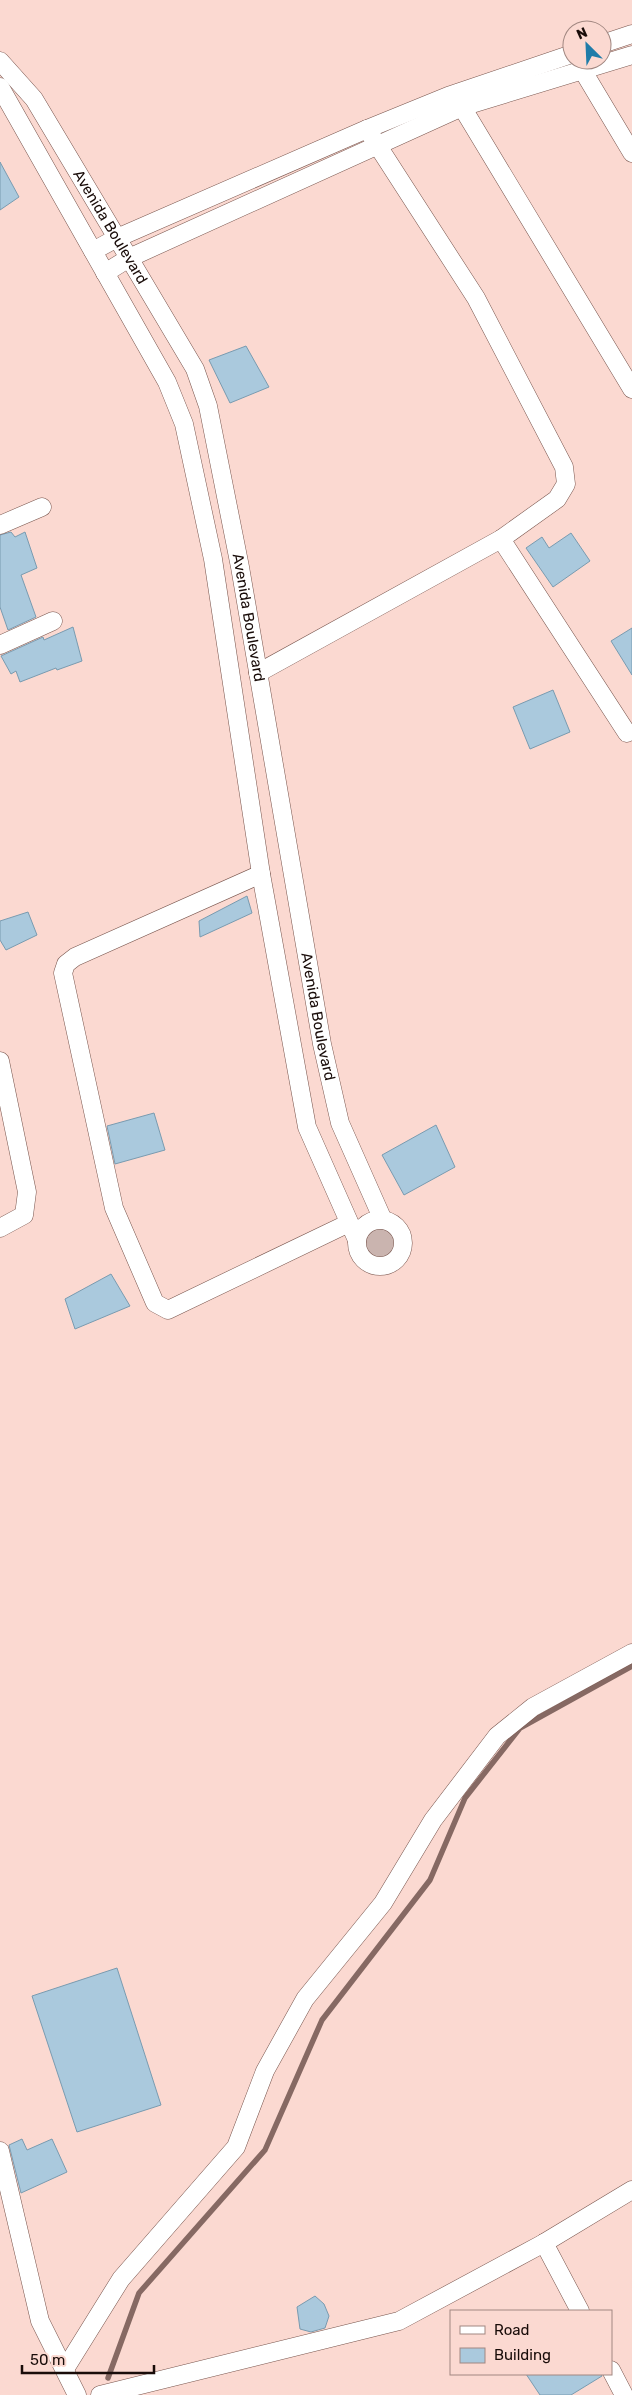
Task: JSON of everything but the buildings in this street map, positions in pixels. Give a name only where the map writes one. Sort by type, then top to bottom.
[{"type":"street","points":[[612,41],[632,34]]},
{"type":"street","points":[[105,273],[129,258],[462,107],[632,55]]},
{"type":"street","points":[[93,251],[117,238],[367,129],[448,96],[562,57]]},
{"type":"street","name":"Avenida Boulevard","points":[[0,61],[34,100],[195,369],[208,406],[258,673],[322,1044],[340,1124],[383,1220]]},
{"type":"street","points":[[583,71],[632,153]]},
{"type":"street","name":"Avenida Boulevard","points":[[0,87],[167,382],[184,424],[213,559],[261,874],[307,1126],[357,1240]]},
{"type":"street","points":[[462,107],[632,389]]},
{"type":"street","points":[[258,673],[501,539],[557,499],[566,484],[564,467],[476,298],[367,129]]},
{"type":"street","points":[[0,525],[42,507]]},
{"type":"street","points":[[501,539],[627,733]]},
{"type":"street","points":[[0,645],[53,622]]},
{"type":"street","points":[[261,874],[75,957],[66,964],[63,973],[114,1208],[155,1304],[168,1310],[349,1223]]},
{"type":"street","points":[[0,1060],[27,1192],[24,1215],[0,1228]]},
{"type":"street","points":[[383,1220],[396,1227],[403,1241],[399,1256],[394,1261],[379,1266],[372,1265],[360,1255],[357,1240],[359,1234],[369,1223],[383,1220]]},
{"type":"street","points":[[65,2369],[121,2279],[236,2147],[265,2071],[305,1999],[383,1903],[433,1820],[497,1736],[533,1707],[632,1653]]},
{"type":"street","points":[[0,2151],[40,2321],[77,2395]]},
{"type":"street","points":[[100,2395],[399,2321],[544,2243],[632,2190]]},
{"type":"street","points":[[544,2243],[579,2310]]},
{"type":"street","points":[[612,2372],[624,2395]]},
{"type":"shaded area","points":[[379,1225],[386,1226],[392,1230],[396,1236],[396,1250],[392,1256],[386,1260],[379,1261],[372,1260],[366,1256],[362,1250],[361,1243],[362,1236],[366,1230],[372,1226]]},
{"type":"waterway","points":[[108,2378],[139,2293],[265,2150],[322,2020],[430,1880],[465,1798],[520,1728],[632,1666]]}]
